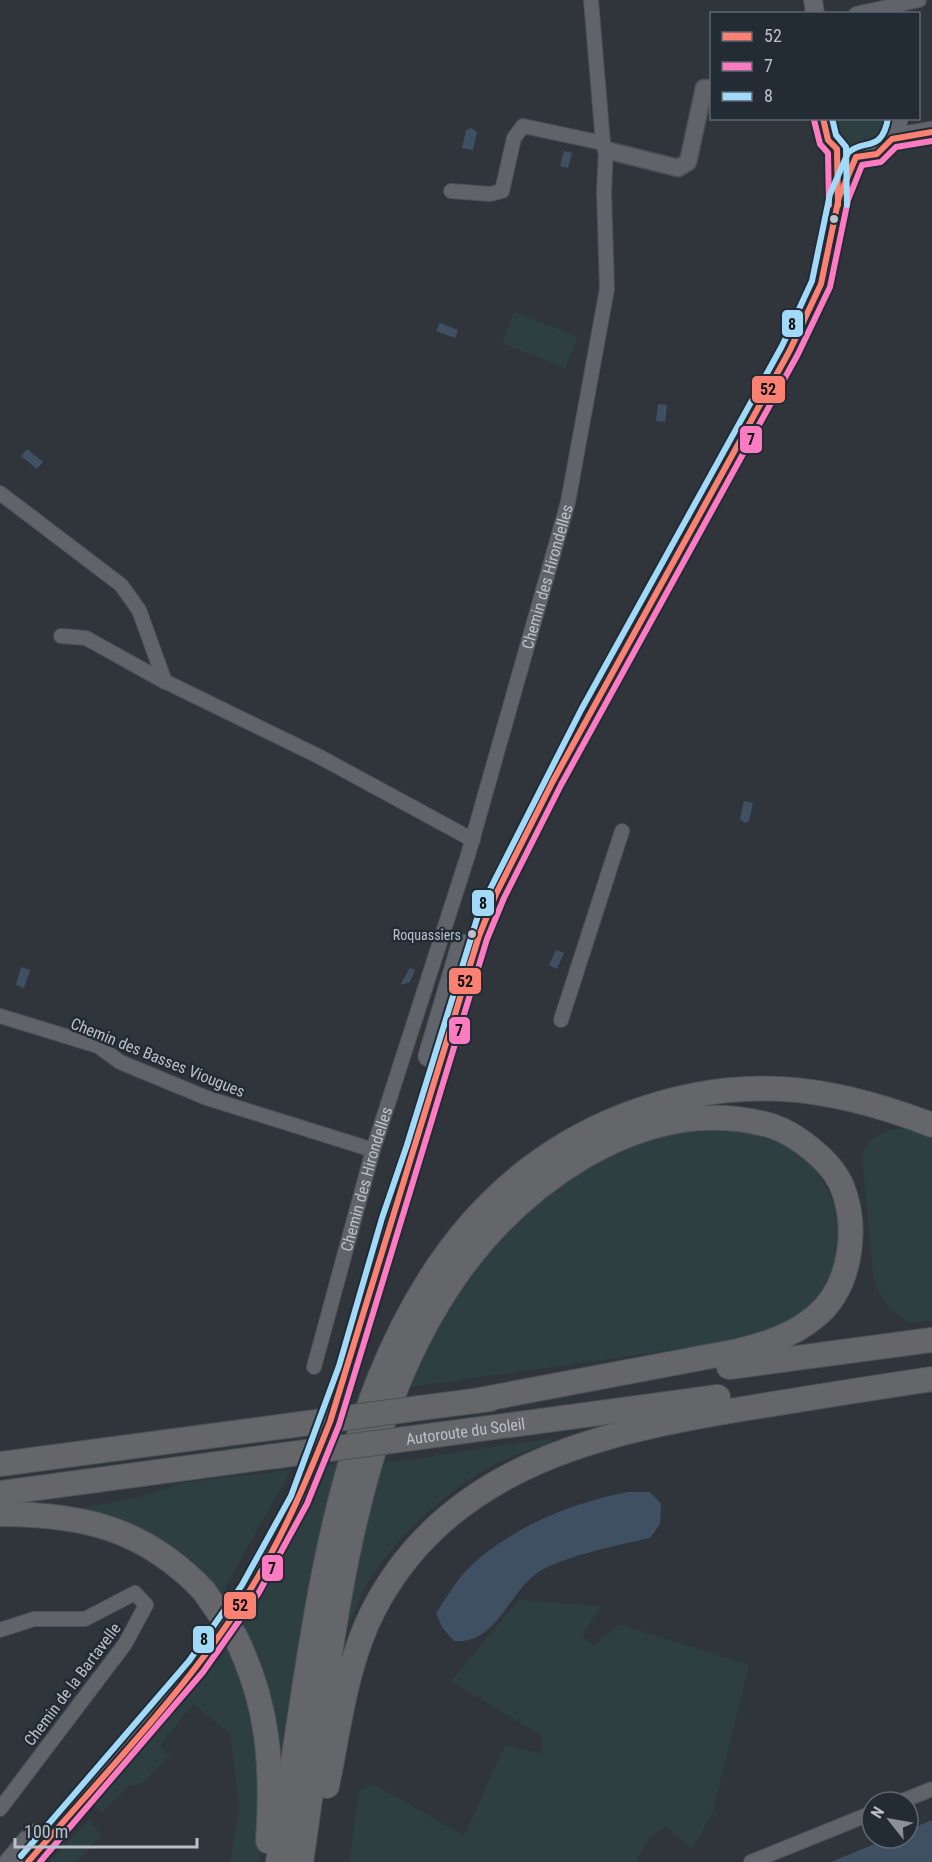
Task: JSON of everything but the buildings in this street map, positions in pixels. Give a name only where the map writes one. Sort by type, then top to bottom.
[{"type":"highway","points":[[278,1862],[330,1545],[348,1471],[375,1386],[401,1330],[430,1280],[482,1211],[509,1185],[593,1127],[654,1104],[695,1094],[735,1089],[807,1089],[881,1105],[932,1125]]},
{"type":"highway","points":[[301,1862],[337,1607],[367,1472],[396,1386],[426,1324],[452,1281],[482,1241],[524,1199],[562,1169],[604,1144],[632,1132],[674,1120],[717,1116],[749,1119],[781,1129],[812,1150],[840,1184],[850,1218],[850,1248],[842,1284],[817,1316],[779,1340],[738,1351],[474,1401]]},
{"type":"highway","name":"Autoroute du Soleil","points":[[0,1464],[932,1340]]},
{"type":"highway","name":"Autoroute du Soleil","points":[[0,1493],[932,1368]]},
{"type":"highway","points":[[311,1862],[357,1648],[373,1611],[393,1578],[417,1548],[453,1511],[483,1490],[537,1460],[608,1437],[690,1418],[932,1380]]},
{"type":"highway","points":[[0,1514],[33,1514],[78,1520],[119,1531],[156,1548],[180,1566],[204,1591],[235,1636],[250,1665],[262,1708],[269,1748],[270,1811],[266,1862]]},
{"type":"main road","points":[[823,120],[828,140],[846,153],[877,154],[892,140],[930,132]]},
{"type":"main road","points":[[892,140],[897,120]]},
{"type":"main road","points":[[900,120],[930,132]]},
{"type":"main road","points":[[28,1862],[196,1667],[244,1599],[274,1550],[299,1500],[348,1369],[391,1220],[417,1148],[482,928],[553,781],[790,350],[821,284],[846,153]]},
{"type":"main road","points":[[391,1220],[405,1143],[466,932],[485,886],[514,837],[553,781]]},
{"type":"main road","points":[[10,1862],[64,1803],[133,1739]]},
{"type":"street","name":"Chemin des Hirondelles","points":[[314,1366],[373,1150],[473,840],[568,502],[607,289],[605,146],[591,0]]},
{"type":"street","points":[[865,12],[919,0]]},
{"type":"street","points":[[451,191],[490,194],[502,191],[514,138],[523,126],[605,146],[678,168],[688,162],[704,88],[710,89]]},
{"type":"street","points":[[0,493],[122,585],[140,610],[165,682]]},
{"type":"street","points":[[61,636],[86,638],[165,682],[320,757],[473,840]]},
{"type":"street","points":[[561,1020],[622,831]]},
{"type":"street","points":[[424,993],[445,999]]},
{"type":"street","name":"Chemin des Basses Viougues","points":[[0,1016],[98,1046],[120,1062],[207,1098],[373,1150]]},
{"type":"street","name":"Chemin de la Bartavelle","points":[[0,1630],[34,1619],[85,1618],[135,1593],[146,1605],[125,1644],[0,1809]]},
{"type":"street","points":[[751,1862],[860,1818]]},
{"type":"shaded area","points":[[833,120],[886,120],[882,136],[869,147],[851,147],[837,137]]},
{"type":"shaded area","points":[[514,312],[578,337],[565,368],[502,343]]},
{"type":"shaded area","points":[[703,1126],[753,1130],[779,1140],[801,1156],[819,1176],[832,1199],[839,1224],[840,1250],[833,1276],[812,1307],[790,1322],[756,1338],[405,1388],[460,1288],[512,1223],[589,1164],[647,1138]]},
{"type":"shaded area","points":[[907,1127],[932,1139],[932,1320],[909,1323],[886,1303],[878,1291],[873,1276],[862,1155],[870,1142],[880,1134]]},
{"type":"shaded area","points":[[548,1439],[554,1442],[508,1458],[485,1469],[434,1506],[418,1521],[372,1576],[341,1645],[379,1464]]},
{"type":"shaded area","points":[[338,1463],[308,1601],[279,1790],[242,1627],[287,1547],[324,1465]]},
{"type":"shaded area","points":[[291,1470],[227,1584],[223,1597],[200,1573],[33,1505],[49,1504],[79,1508],[132,1499],[188,1482]]},
{"type":"shaded area","points":[[519,1600],[601,1606],[582,1635],[593,1646],[619,1624],[749,1665],[713,1812],[692,1849],[665,1826],[648,1840],[636,1862],[349,1862],[359,1791],[374,1784],[464,1836],[505,1745],[542,1754],[542,1736],[451,1681]]},
{"type":"shaded area","points":[[233,1642],[255,1695],[263,1828],[260,1862],[230,1862],[239,1807],[230,1734],[193,1704],[160,1746],[170,1755],[143,1783],[130,1785],[101,1813],[92,1802],[148,1744]]},
{"type":"shaded area","points":[[89,1820],[101,1835],[77,1862],[49,1862]]},
{"type":"water","points":[[471,128],[477,132],[473,150],[462,148],[466,130]]},
{"type":"water","points":[[564,151],[572,153],[568,168],[560,166]]},
{"type":"water","points":[[440,323],[458,330],[455,338],[436,331]]},
{"type":"water","points":[[658,404],[667,405],[665,422],[656,421]]},
{"type":"water","points":[[27,449],[43,462],[37,469],[21,456]]},
{"type":"water","points":[[744,801],[753,803],[749,821],[745,823],[740,819]]},
{"type":"water","points":[[556,950],[564,953],[557,969],[549,965]]},
{"type":"water","points":[[21,967],[30,970],[24,988],[16,985]]},
{"type":"water","points":[[410,968],[415,970],[410,982],[400,985]]},
{"type":"water","points":[[628,1492],[650,1492],[661,1504],[660,1524],[650,1538],[588,1553],[542,1570],[523,1586],[498,1619],[479,1636],[454,1641],[442,1627],[436,1613],[452,1588],[479,1558],[498,1544],[561,1511]]},
{"type":"water","points":[[932,1820],[932,1862],[831,1862],[860,1850],[920,1850],[920,1825]]},
{"type":"transit line","name":"7","points":[[814,120],[820,144],[828,153],[829,205]]},
{"type":"transit line","name":"52","points":[[823,120],[828,140],[837,149],[838,205]]},
{"type":"transit line","name":"8","points":[[832,120],[836,135],[846,147],[847,205]]},
{"type":"transit line","name":"8","points":[[21,1856],[189,1661],[242,1585],[291,1496],[339,1366],[382,1218],[480,909],[581,710],[782,346],[812,281],[830,194],[848,153],[860,146],[877,141],[885,129],[887,120]]},
{"type":"transit line","name":"52","points":[[28,1862],[144,1730],[200,1662],[250,1590],[284,1529],[330,1422],[479,936],[496,894],[553,781],[790,350],[821,284],[839,197],[856,157],[877,154],[892,139],[932,132]]},
{"type":"transit line","name":"7","points":[[40,1862],[203,1672],[258,1594],[307,1504],[339,1425],[487,939],[504,898],[561,785],[798,354],[830,287],[848,200],[862,165],[881,162],[896,147],[932,141]]},
{"type":"place","name":"Roquassiers","points":[[472,934]]}]
